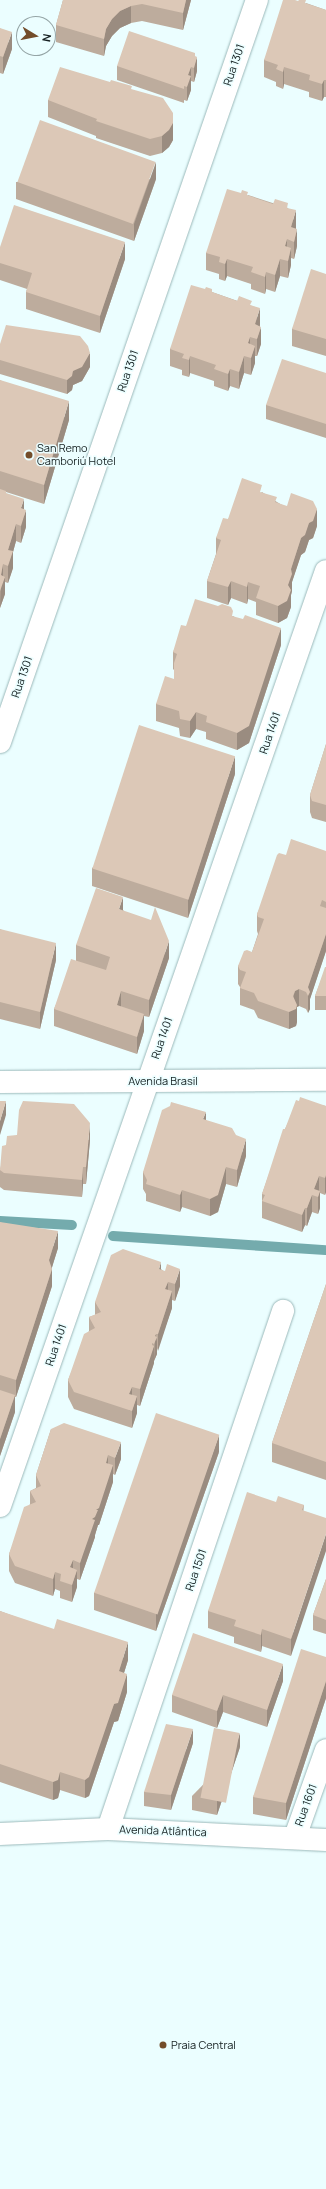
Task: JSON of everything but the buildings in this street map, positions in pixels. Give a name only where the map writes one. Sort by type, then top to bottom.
[{"type":"street","name":"Rua 1301","points":[[0,742],[257,0]]},
{"type":"street","name":"Rua 1401","points":[[0,1506],[326,571]]},
{"type":"street","name":"Avenida Brasil","points":[[0,1082],[326,1080]]},
{"type":"street","name":"Rua 1501","points":[[108,1829],[283,1311]]},
{"type":"street","name":"Rua 1601","points":[[295,1837],[326,1750]]},
{"type":"street","name":"Avenida Atlântica","points":[[0,1834],[108,1829],[295,1837],[326,1840]]},
{"type":"waterway","points":[[0,1221],[72,1225]]},
{"type":"waterway","points":[[113,1236],[326,1250]]},
{"type":"place","name":"San Remo Camboriú Hotel","points":[[29,455]]},
{"type":"place","name":"Praia Central","points":[[163,2045]]}]
